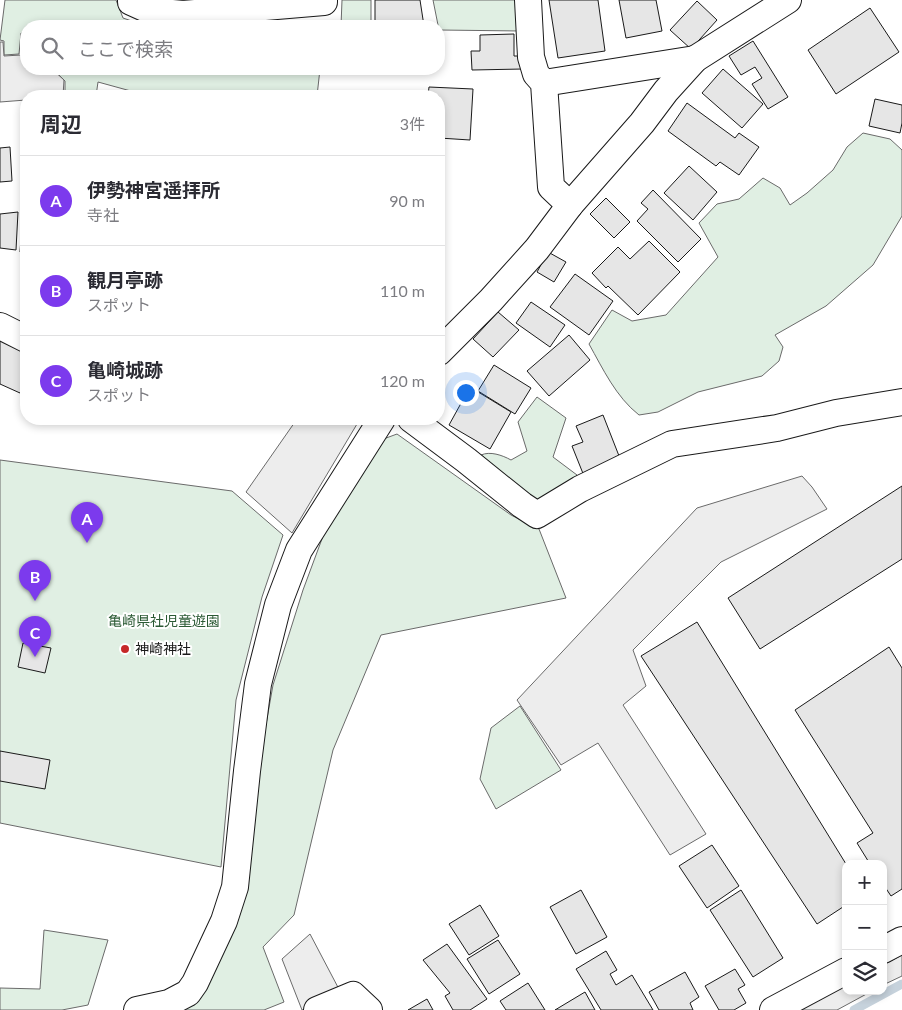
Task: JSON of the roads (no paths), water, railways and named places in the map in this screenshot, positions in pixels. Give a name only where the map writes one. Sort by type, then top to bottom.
[{"type":"street","points":[[131,0],[131,2],[151,11],[183,14],[324,2],[324,0]]},
{"type":"street","points":[[528,0],[531,56],[536,74],[544,84],[551,187],[570,205]]},
{"type":"street","points":[[445,346],[492,300],[537,249],[570,205],[642,123],[666,91],[695,58],[771,4]]},
{"type":"street","points":[[544,84],[695,58]]},
{"type":"street","points":[[0,326],[20,336]]},
{"type":"street","points":[[419,425],[537,515],[580,489],[672,444],[776,428],[836,413],[902,402]]},
{"type":"street","points":[[137,1010],[169,1003],[188,993],[195,983],[224,921],[235,887],[258,684],[278,605],[299,550],[378,425]]},
{"type":"street","points":[[887,948],[902,940]]},
{"type":"street","points":[[774,1010],[842,973]]},
{"type":"street","points":[[317,1010],[353,995],[369,1010]]},
{"type":"waterway","points":[[854,1010],[902,984]]},
{"type":"place","name":"伊勢神宮遥拝所","points":[[87,543]]},
{"type":"place","name":"観月亭跡","points":[[35,601]]},
{"type":"place","name":"神崎神社","points":[[125,649]]},
{"type":"place","name":"亀崎城跡","points":[[35,657]]},
{"type":"park label","name":"亀崎県社児童遊園","points":[[164,621]]}]
